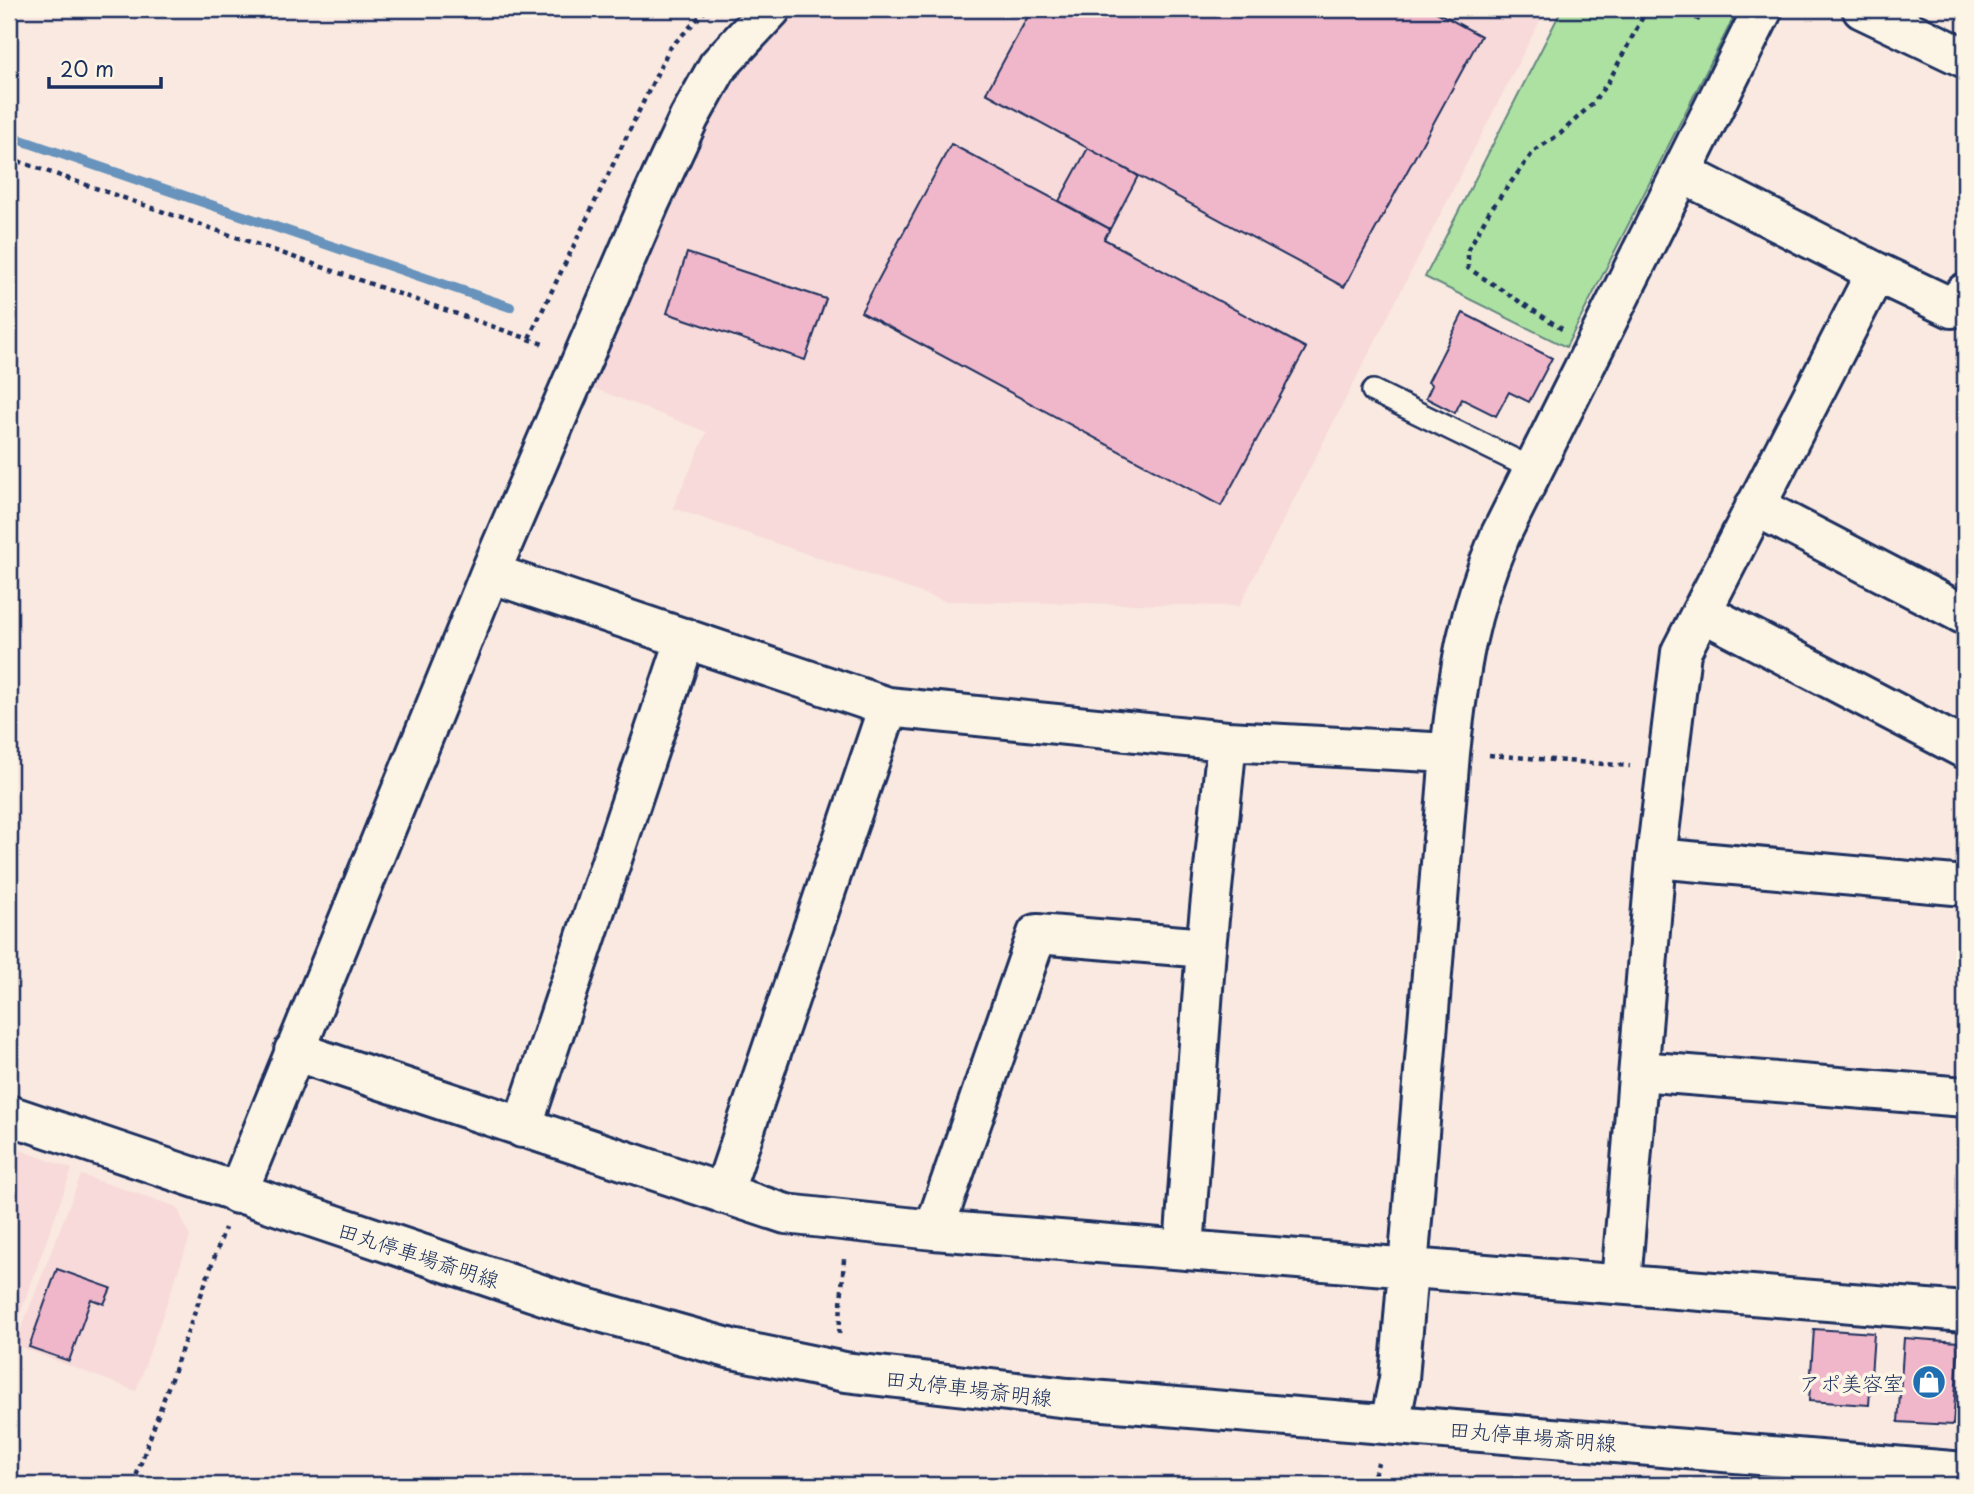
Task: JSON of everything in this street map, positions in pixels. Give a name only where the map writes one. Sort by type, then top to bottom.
[{"type":"street","points":[[237,1194],[490,573],[699,99],[718,66],[771,9]]},
{"type":"street","points":[[1390,1424],[1399,1379],[1450,752],[1461,657],[1470,618],[1500,536],[1763,9]]},
{"type":"street","points":[[1879,13],[1965,58]]},
{"type":"street","points":[[1682,173],[1952,308],[1965,293]]},
{"type":"street","points":[[1621,1283],[1656,858],[1681,652],[1876,272]]},
{"type":"street","points":[[1755,506],[1965,615]]},
{"type":"street","points":[[490,573],[888,707],[1227,741],[1450,752]]},
{"type":"street","points":[[1702,612],[1965,749]]},
{"type":"street","points":[[522,1128],[686,638]]},
{"type":"street","points":[[723,1194],[888,707]]},
{"type":"street","points":[[1184,1249],[1206,948],[1227,741]]},
{"type":"street","points":[[1656,858],[1965,886]]},
{"type":"street","points":[[934,1230],[1037,933],[1206,948]]},
{"type":"street","points":[[294,1051],[786,1214],[934,1230],[1407,1265],[1965,1312]]},
{"type":"street","points":[[1639,1071],[1965,1097]]},
{"type":"street","name":"田丸停車場斎明線","points":[[9,1115],[561,1301],[654,1329],[771,1357],[933,1384],[1965,1472]]},
{"type":"lane","points":[[1373,391],[1533,469]]},
{"type":"path","points":[[529,338],[669,49],[707,9]]},
{"type":"path","points":[[1593,349],[1468,268],[1468,250],[1489,212],[1534,151],[1560,134],[1593,103],[1610,79],[1647,9]]},
{"type":"path","points":[[1678,9],[1700,20]]},
{"type":"path","points":[[9,158],[583,359]]},
{"type":"path","points":[[1450,752],[1666,769]]},
{"type":"path","points":[[134,1485],[237,1194]]},
{"type":"path","points":[[838,1342],[848,1220]]},
{"type":"shaded area","points":[[797,9],[1546,9],[1239,606],[945,601],[673,508],[707,432],[588,386],[710,117],[760,47]]},
{"type":"shaded area","points":[[9,1146],[72,1169],[9,1345]]},
{"type":"shaded area","points":[[81,1175],[177,1207],[190,1237],[136,1391],[15,1345]]},
{"type":"green space","points":[[1562,9],[1738,9],[1566,347],[1425,277]]},
{"type":"building","points":[[1032,9],[1431,9],[1481,36],[1344,287],[986,93]]},
{"type":"building","points":[[951,144],[1110,229],[1104,239],[1306,348],[1221,506],[861,312]]},
{"type":"building","points":[[1088,148],[1138,176],[1110,229],[1059,201]]},
{"type":"building","points":[[687,253],[826,299],[805,360],[667,313]]},
{"type":"building","points":[[1463,313],[1552,358],[1529,402],[1509,392],[1496,416],[1462,399],[1455,413],[1426,398],[1432,385],[1428,382]]},
{"type":"building","points":[[57,1269],[111,1288],[104,1304],[91,1299],[69,1361],[29,1347]]},
{"type":"building","points":[[1814,1329],[1874,1333],[1869,1405],[1809,1401]]},
{"type":"building","name":"アポ美容室","points":[[1904,1338],[1959,1342],[1953,1425],[1898,1422]]},
{"type":"waterway","points":[[9,136],[510,307]]},
{"type":"place","name":"アポ美容室","points":[[1929,1382]]}]
